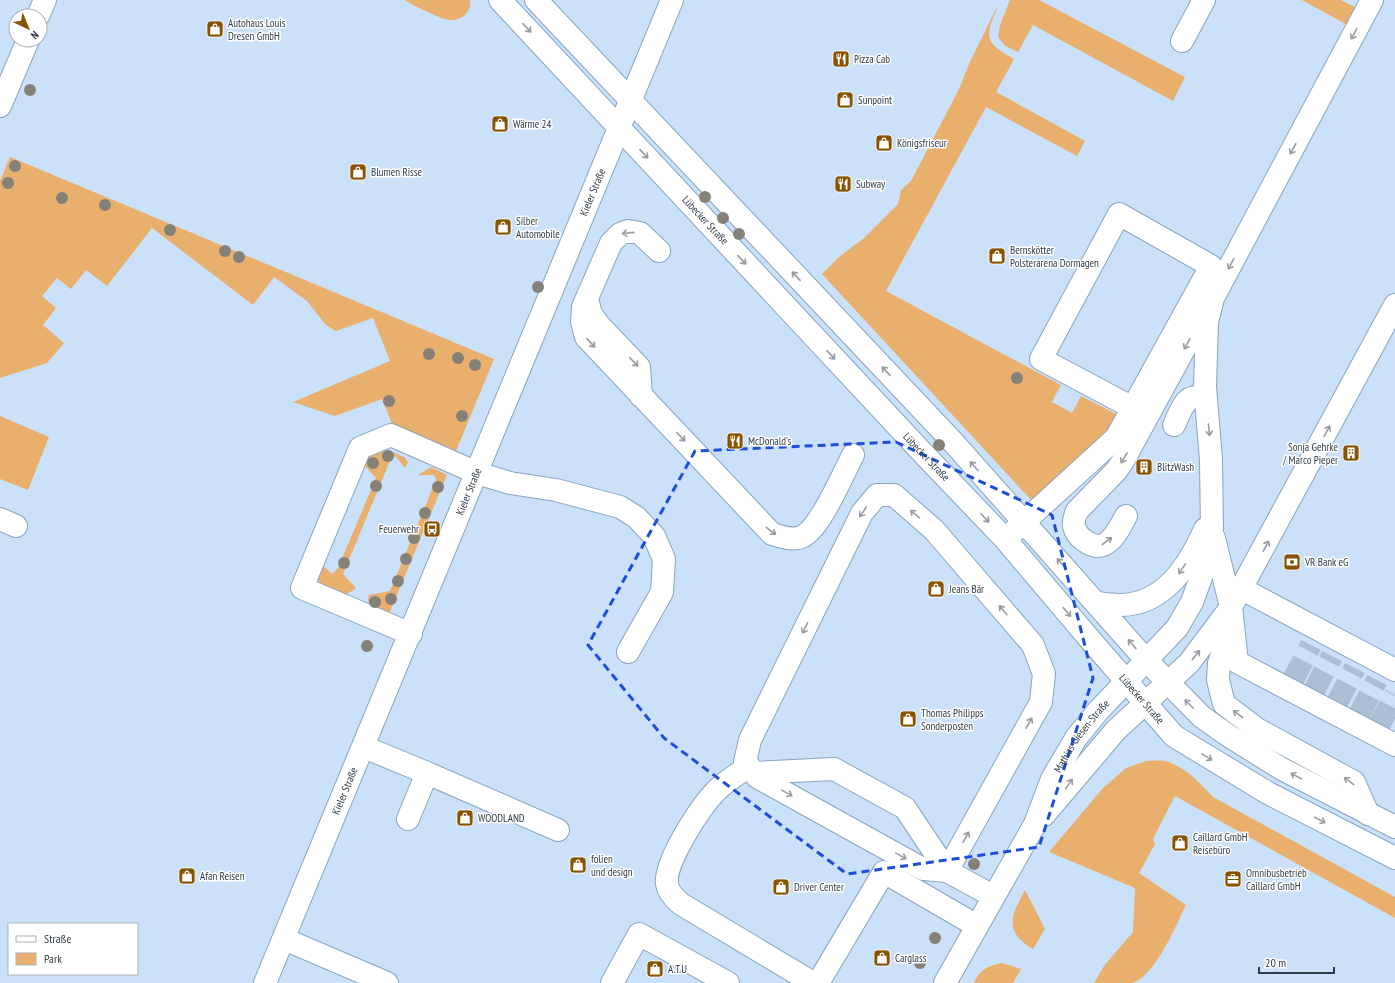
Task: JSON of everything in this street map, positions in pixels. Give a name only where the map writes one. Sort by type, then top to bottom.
[{"type":"street","name":"Lübecker Straße","points":[[500,0],[908,438],[1005,539],[1126,682],[1174,736],[1268,793],[1395,858]]},
{"type":"street","points":[[536,0],[948,437],[1146,660],[1202,717],[1229,736],[1282,769],[1395,827]]},
{"type":"street","name":"Kieler Straße","points":[[266,983],[672,0]]},
{"type":"street","points":[[1182,41],[1204,0]]},
{"type":"street","points":[[1126,516],[1112,538],[1102,546],[1093,546],[1085,541],[1077,533],[1074,526],[1074,517],[1077,511],[1123,461],[1372,0]]},
{"type":"street","points":[[0,106],[25,48]]},
{"type":"street","points":[[1005,539],[1116,438],[1133,408],[1211,266],[1119,214],[1041,359],[1133,408]]},
{"type":"street","points":[[660,251],[640,233],[628,231],[620,234],[611,243],[583,307],[582,322],[586,337],[641,396],[772,534],[790,539],[805,536],[819,519],[853,455]]},
{"type":"street","points":[[1212,298],[1207,322],[1206,398],[1211,460],[1212,520],[1233,604],[1237,662],[1291,684],[1376,730],[1395,745]]},
{"type":"street","name":"Mathias-Giesen-Straße","points":[[1035,824],[1052,807],[1078,773],[1116,730],[1189,663],[1233,604],[1395,305]]},
{"type":"street","points":[[1174,425],[1184,406],[1193,396],[1206,398]]},
{"type":"street","points":[[411,634],[302,588],[360,448],[391,434],[477,473],[510,483],[556,490],[620,507],[636,517],[654,536],[664,559],[662,592],[628,652]]},
{"type":"street","points":[[947,871],[1041,702],[1044,674],[1032,645],[934,530],[894,495],[877,495],[862,513],[750,740],[746,762],[757,777],[923,869],[947,871],[993,896]]},
{"type":"street","points":[[1096,603],[1122,605],[1147,599],[1163,591],[1180,573],[1212,520]]},
{"type":"street","name":"Mathias-Giesen-Straße","points":[[945,983],[1035,824],[1052,779],[1076,738],[1098,710],[1177,628],[1192,602],[1204,569],[1212,520]]},
{"type":"street","points":[[1233,604],[1315,637],[1360,661],[1386,672]]},
{"type":"street","points":[[1233,604],[1226,641],[1219,663],[1218,680],[1224,704],[1257,729],[1354,782],[1368,814]]},
{"type":"street","points":[[364,747],[558,830]]},
{"type":"street","points":[[813,983],[681,904],[672,896],[667,884],[668,870],[698,811],[717,790],[751,769],[834,769],[905,808],[947,871]]},
{"type":"street","points":[[408,819],[427,773]]},
{"type":"street","points":[[818,983],[884,872],[977,926]]},
{"type":"street","points":[[612,983],[639,934],[728,983]]},
{"type":"street","points":[[284,939],[387,983]]},
{"type":"highlighted area","points":[[896,442],[1052,515],[1093,678],[1039,847],[847,874],[664,738],[588,645],[695,451]]},
{"type":"green space","points":[[405,0],[470,0],[470,4],[468,12],[465,15],[458,19],[449,20],[426,11]]},
{"type":"green space","points":[[1010,0],[1039,0],[1185,77],[1173,101],[1033,25],[1018,52],[1005,46],[998,37],[1000,25]]},
{"type":"green space","points":[[1302,0],[1341,0],[1360,10],[1351,27]]},
{"type":"green space","points":[[999,3],[989,36],[991,42],[996,47],[1014,59],[996,92],[1085,141],[1077,156],[986,107],[886,291],[1061,385],[1052,402],[1072,413],[1081,396],[1116,414],[1106,433],[1033,502],[822,274],[839,257],[864,238],[898,204],[901,190],[911,181],[959,89],[969,64]]},
{"type":"green space","points":[[10,157],[494,359],[454,456],[394,429],[382,399],[335,416],[293,402],[390,361],[373,318],[336,331],[326,325],[307,301],[274,277],[253,305],[152,228],[107,286],[86,270],[71,289],[57,278],[42,296],[56,308],[43,325],[64,343],[47,363],[0,378],[0,181]]},
{"type":"green space","points":[[0,416],[49,437],[28,490],[0,479]]},
{"type":"green space","points":[[388,450],[404,457],[408,462],[405,468],[395,456],[390,461],[343,574],[356,588],[346,595],[320,584],[317,576],[321,564],[332,574],[338,568],[376,478],[364,465],[367,457]]},
{"type":"green space","points":[[431,467],[447,475],[389,614],[370,607],[368,600],[369,595],[390,591],[436,480],[434,475],[418,475]]},
{"type":"green space","points":[[1146,761],[1165,761],[1172,763],[1186,771],[1213,797],[1395,897],[1395,918],[1175,796],[1153,839],[1155,844],[1139,873],[1186,905],[1171,937],[1157,961],[1141,979],[1132,983],[1094,983],[1104,966],[1133,932],[1135,888],[1049,852],[1103,788],[1126,768]]},
{"type":"green space","points":[[1025,890],[1045,929],[1033,949],[1017,936],[1012,922],[1013,915]]},
{"type":"green space","points":[[1002,963],[1021,969],[1013,983],[974,983],[982,971],[993,965]]},
{"type":"tunnel","points":[[1293,680],[1311,645]]},
{"type":"tunnel","points":[[1314,691],[1332,656]]},
{"type":"tunnel","points":[[1337,703],[1355,668]]},
{"type":"tunnel","points":[[1359,715],[1377,680]]},
{"type":"tunnel","points":[[1379,725],[1395,695]]},
{"type":"place","name":"Autohaus Louis Dresen GmbH","points":[[215,29]]},
{"type":"place","name":"Pizza Cab","points":[[841,59]]},
{"type":"place","name":"Sunpoint","points":[[845,100]]},
{"type":"place","name":"Wärme 24","points":[[500,124]]},
{"type":"place","name":"Königsfriseur","points":[[884,143]]},
{"type":"place","name":"Blumen Risse","points":[[358,172]]},
{"type":"place","name":"Subway","points":[[843,184]]},
{"type":"place","name":"Silber Automobile","points":[[503,227]]},
{"type":"place","name":"Bernskötter Polsterarena Dormagen","points":[[997,256]]},
{"type":"place","name":"McDonald's","points":[[735,441]]},
{"type":"place","name":"Sonja Gehrke / Marco Pieper","points":[[1351,453]]},
{"type":"place","name":"BlitzWash","points":[[1144,467]]},
{"type":"place","name":"Feuerwehr","points":[[432,529]]},
{"type":"place","name":"VR Bank eG","points":[[1292,562]]},
{"type":"place","name":"Jeans Bär","points":[[936,589]]},
{"type":"place","name":"Thomas Philipps Sonderposten","points":[[908,719]]},
{"type":"place","name":"WOODLAND","points":[[465,818]]},
{"type":"place","name":"Caillard GmbH Reisebüro","points":[[1180,843]]},
{"type":"place","name":"folien und design","points":[[578,865]]},
{"type":"place","name":"Afan Reisen","points":[[187,876]]},
{"type":"place","name":"Omnibusbetrieb Caillard GmbH","points":[[1233,879]]},
{"type":"place","name":"Driver Center","points":[[781,887]]},
{"type":"place","name":"Carglass","points":[[882,958]]},
{"type":"place","name":"A.T.U","points":[[655,969]]}]
